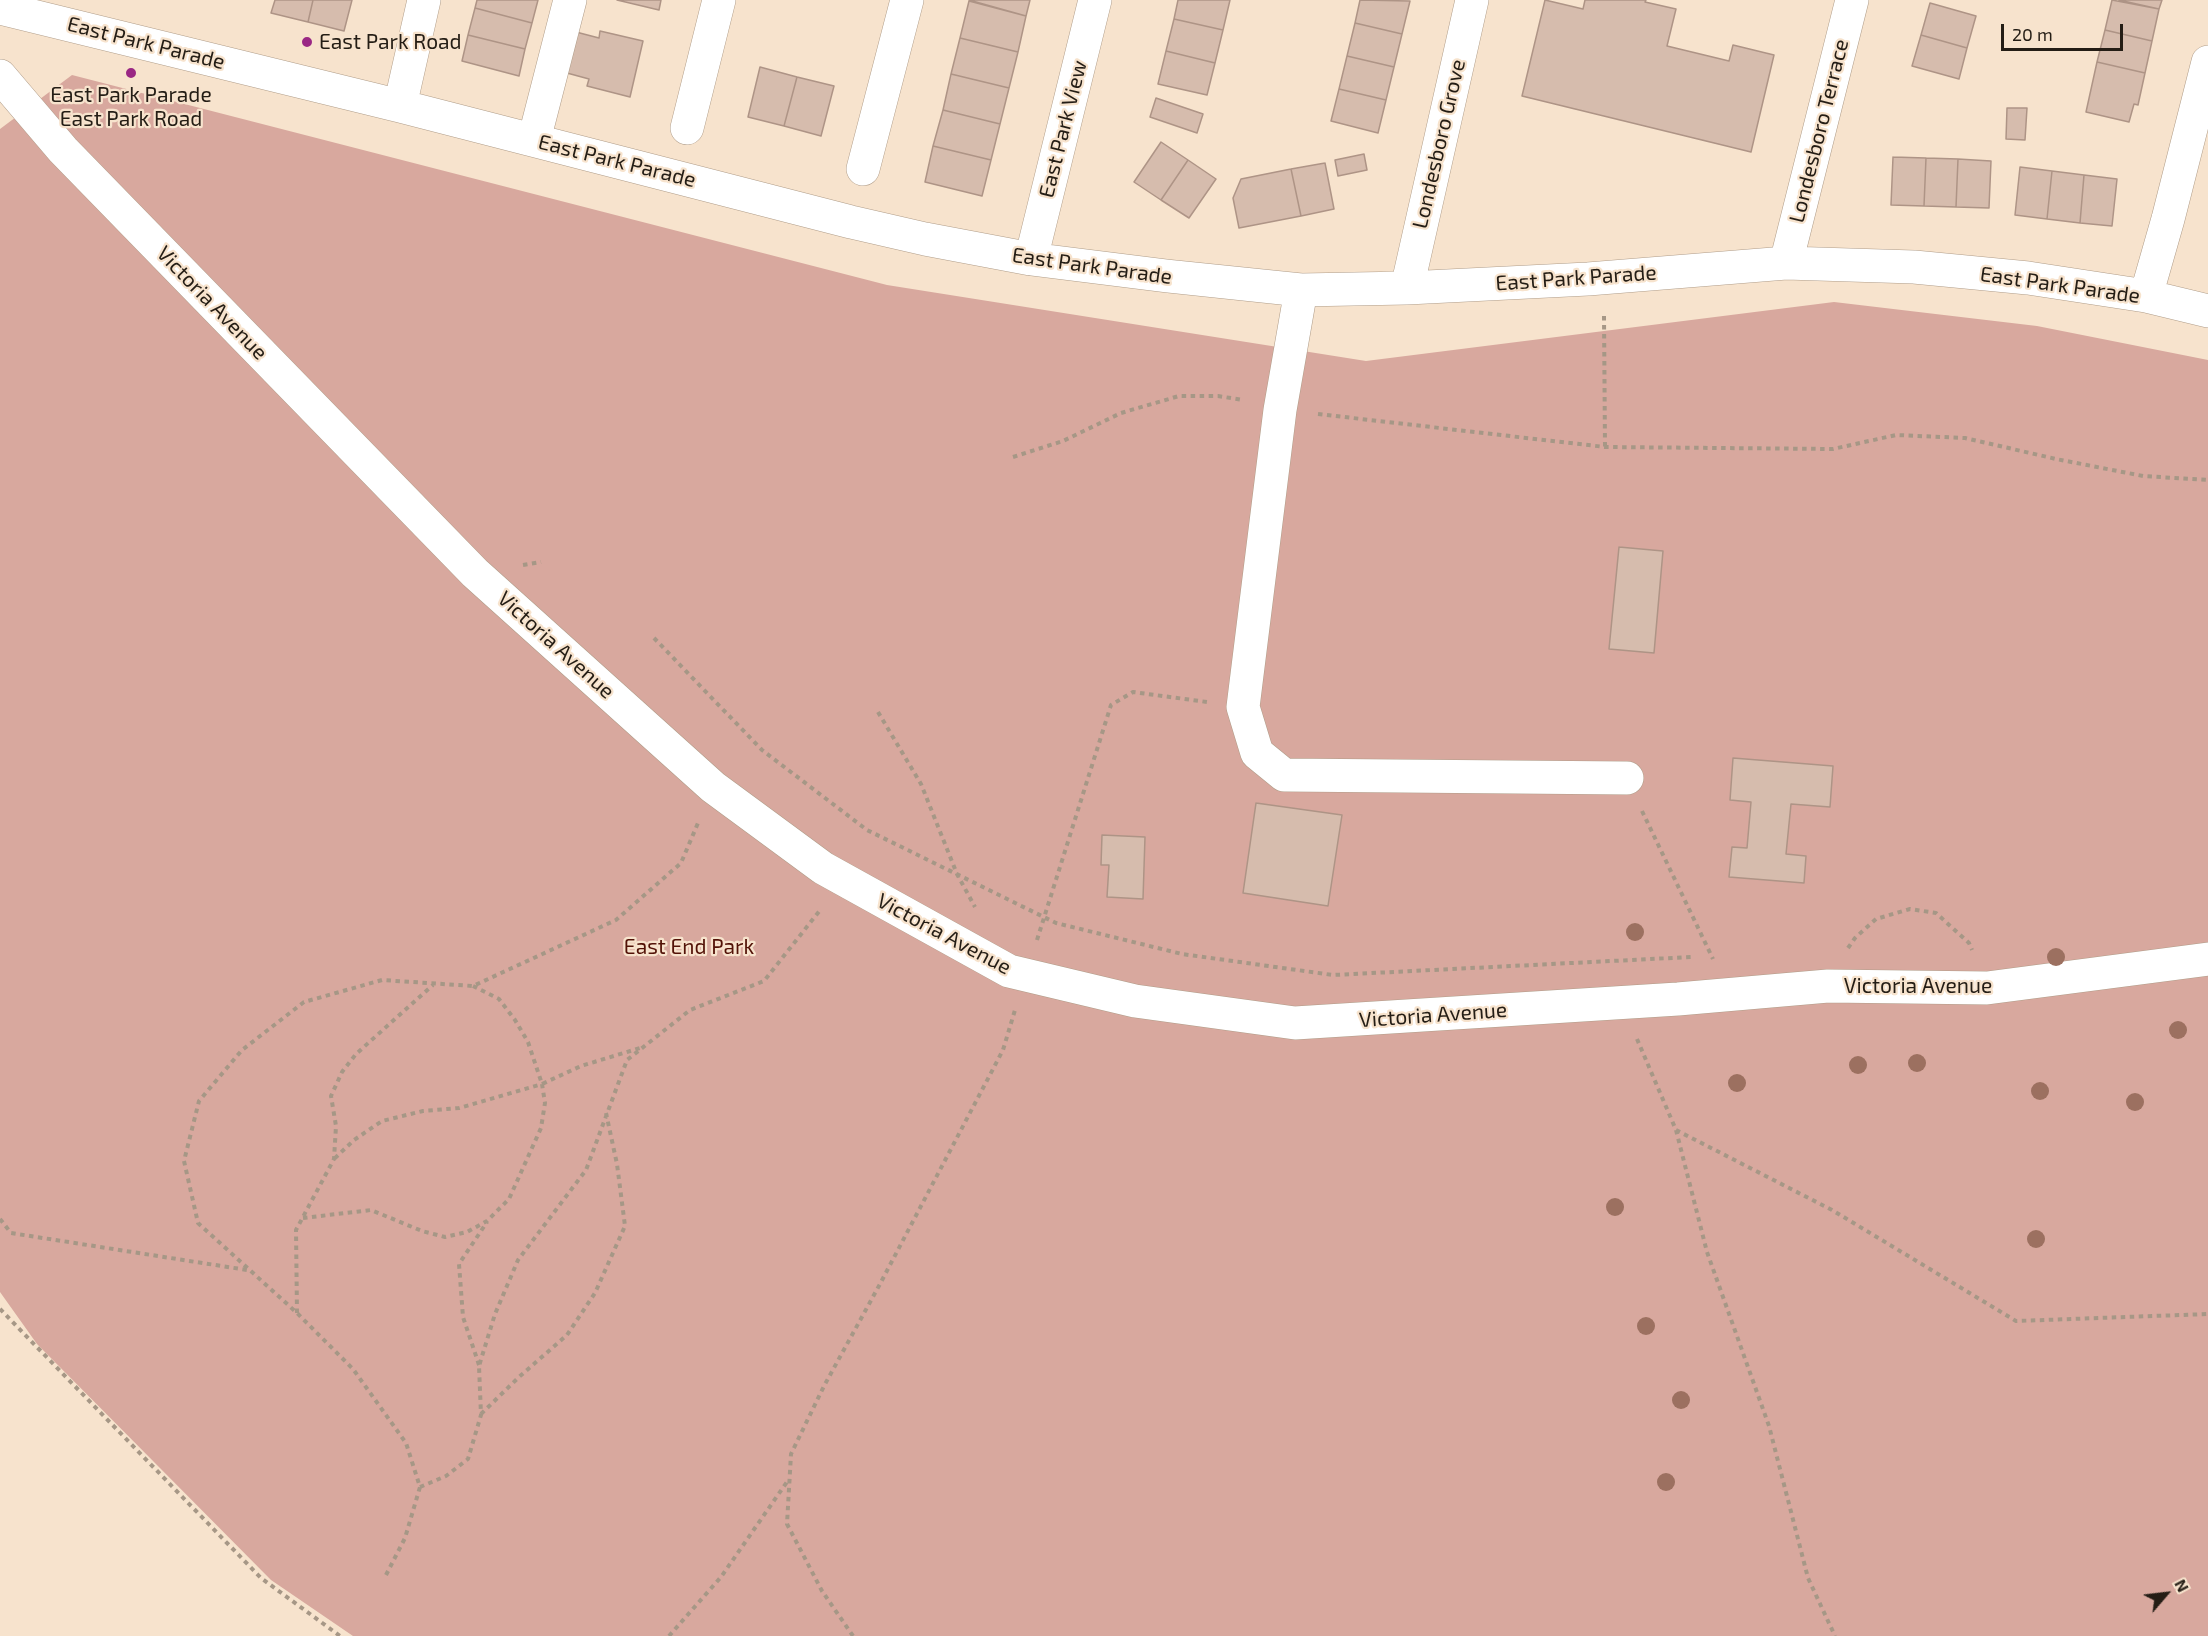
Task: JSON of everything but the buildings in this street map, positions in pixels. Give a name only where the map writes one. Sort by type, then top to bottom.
[{"type":"street","points":[[400,106],[424,0]]},
{"type":"street","points":[[534,141],[570,0]]},
{"type":"street","points":[[687,128],[719,0]]},
{"type":"street","points":[[863,170],[907,0]]},
{"type":"street","name":"East Park View","points":[[1031,259],[1095,0]]},
{"type":"street","name":"Londesboro Grove","points":[[1407,288],[1472,0]]},
{"type":"street","name":"Londesboro Terrace","points":[[1786,263],[1852,0]]},
{"type":"street","name":"East Park Parade","points":[[0,8],[400,106],[851,222],[1031,259],[1301,290],[1407,288],[1588,279],[1786,263],[1925,268],[2028,278],[2146,296],[2208,311]]},
{"type":"street","points":[[2146,296],[2208,62]]},
{"type":"street","name":"Victoria Avenue","points":[[0,76],[71,159],[475,573],[713,787],[823,868],[1009,971],[1136,1001],[1295,1023],[1828,986],[1987,988],[2208,959]]},
{"type":"street","points":[[1301,290],[1280,410],[1243,707],[1257,753],[1284,775],[1626,778]]},
{"type":"path","points":[[1588,279],[1604,314],[1605,447]]},
{"type":"path","points":[[1013,457],[1063,441],[1121,412],[1179,396],[1218,396],[1259,403],[1280,410],[1605,447],[1833,449],[1896,435],[1965,438],[2143,476],[2208,480]]},
{"type":"path","points":[[654,638],[762,750],[867,830],[1056,923],[1182,954],[1333,975],[1724,956]]},
{"type":"path","points":[[853,1636],[822,1591],[787,1524],[791,1454],[824,1386],[1003,1050],[1111,705],[1133,692],[1243,707]]},
{"type":"path","points":[[878,712],[921,784],[957,874],[978,913]]},
{"type":"path","points":[[1626,778],[1730,994]]},
{"type":"path","points":[[473,986],[616,921],[681,863],[713,787]]},
{"type":"path","points":[[479,1366],[495,1314],[518,1260],[586,1170],[627,1060],[690,1010],[765,981],[844,880]]},
{"type":"path","points":[[1828,986],[1855,938],[1876,919],[1910,909],[1936,914],[1969,943],[1987,988]]},
{"type":"path","points":[[386,1575],[405,1538],[420,1487],[406,1443],[353,1369],[297,1313],[198,1223],[184,1161],[198,1101],[242,1050],[304,1002],[382,980],[473,986],[499,999],[528,1042],[542,1084],[545,1103],[541,1128],[509,1200],[487,1221],[459,1264],[462,1317],[479,1366],[481,1414],[468,1459],[446,1476],[420,1487]]},
{"type":"path","points":[[334,1159],[336,1126],[331,1096],[342,1072],[356,1054],[434,985]]},
{"type":"path","points":[[1622,1002],[1676,1130],[1707,1252],[1769,1425],[1808,1578],[1835,1636]]},
{"type":"path","points":[[297,1313],[296,1230],[334,1159],[354,1140],[382,1121],[423,1111],[459,1108],[542,1084],[581,1066],[643,1047]]},
{"type":"path","points":[[481,1414],[567,1335],[595,1293],[625,1226],[618,1164],[606,1113]]},
{"type":"path","points":[[1676,1130],[1832,1210],[2016,1321],[2208,1314]]},
{"type":"path","points":[[303,1218],[371,1210],[422,1231],[445,1237],[467,1232],[487,1221]]},
{"type":"path","points":[[0,1220],[11,1233],[248,1270]]},
{"type":"path","points":[[0,1309],[261,1578],[340,1636]]},
{"type":"path","points":[[669,1636],[721,1577],[790,1478]]},
{"type":"green space","name":"East End Park","points":[[72,75],[887,285],[1366,361],[1834,302],[2037,326],[2208,360],[2208,1636],[353,1636],[271,1580],[37,1344],[0,1292],[0,129]]},
{"type":"place","name":"East Park Road","points":[[307,42]]},
{"type":"place","name":"East Park Parade East Park Road","points":[[131,73]]}]
